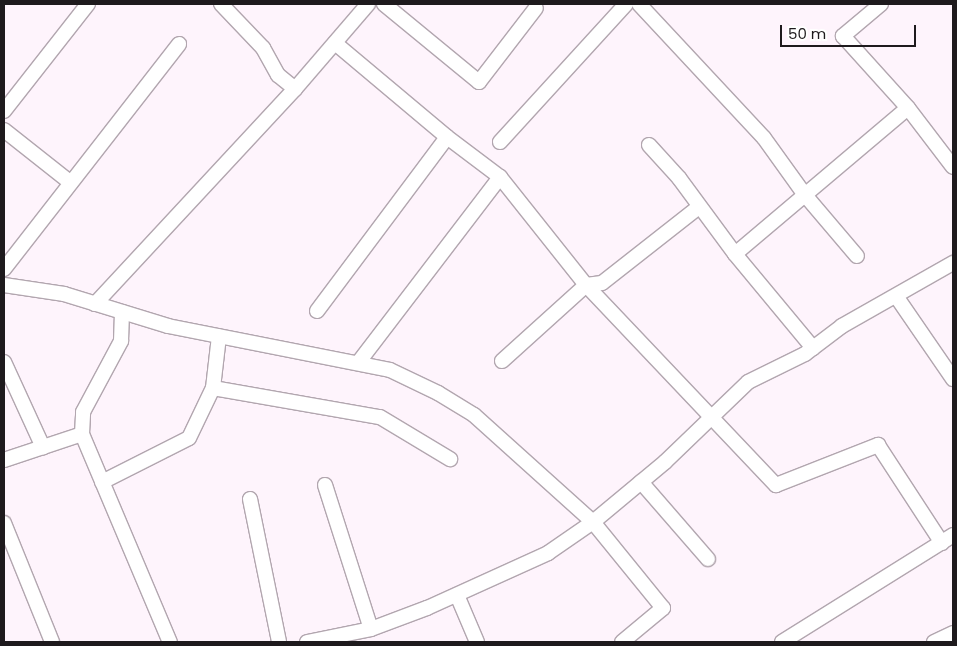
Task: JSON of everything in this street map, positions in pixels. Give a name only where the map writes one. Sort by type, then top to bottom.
[{"type":"street","points":[[4,111],[88,4]]},
{"type":"street","points":[[221,4],[263,48],[278,75],[295,89]]},
{"type":"street","points":[[95,304],[295,89],[368,4]]},
{"type":"street","points":[[384,4],[479,82],[536,8]]},
{"type":"street","points":[[500,142],[626,4]]},
{"type":"street","points":[[639,4],[764,138],[805,195],[857,256]]},
{"type":"street","points":[[881,4],[843,36],[908,108],[953,167]]},
{"type":"street","points":[[335,43],[447,137],[500,177],[586,285],[714,417],[776,485],[878,445],[948,539],[782,642]]},
{"type":"street","points":[[4,269],[179,44]]},
{"type":"street","points":[[735,254],[908,108]]},
{"type":"street","points":[[4,130],[71,183]]},
{"type":"street","points":[[317,311],[447,137]]},
{"type":"street","points":[[649,145],[679,178],[735,254],[813,348]]},
{"type":"street","points":[[358,363],[500,177]]},
{"type":"street","points":[[502,361],[586,285],[602,283],[699,207]]},
{"type":"street","points":[[309,642],[371,629],[457,595],[548,553],[594,522],[641,482],[714,417],[748,382],[813,348],[842,326],[953,263]]},
{"type":"street","points":[[4,285],[64,294],[168,326],[400,373],[474,415],[594,522],[663,608],[622,642]]},
{"type":"street","points":[[896,296],[953,379]]},
{"type":"street","points":[[122,312],[121,341],[83,412],[82,434],[170,642]]},
{"type":"street","points":[[102,482],[189,438],[213,388],[219,336]]},
{"type":"street","points":[[4,362],[43,447]]},
{"type":"street","points":[[213,388],[380,417],[450,459]]},
{"type":"street","points":[[4,460],[82,434]]},
{"type":"street","points":[[641,482],[708,559]]},
{"type":"street","points":[[325,484],[371,629]]},
{"type":"street","points":[[250,499],[280,642]]},
{"type":"street","points":[[4,523],[52,642]]},
{"type":"street","points":[[457,595],[477,642]]},
{"type":"street","points":[[934,642],[953,633]]}]
